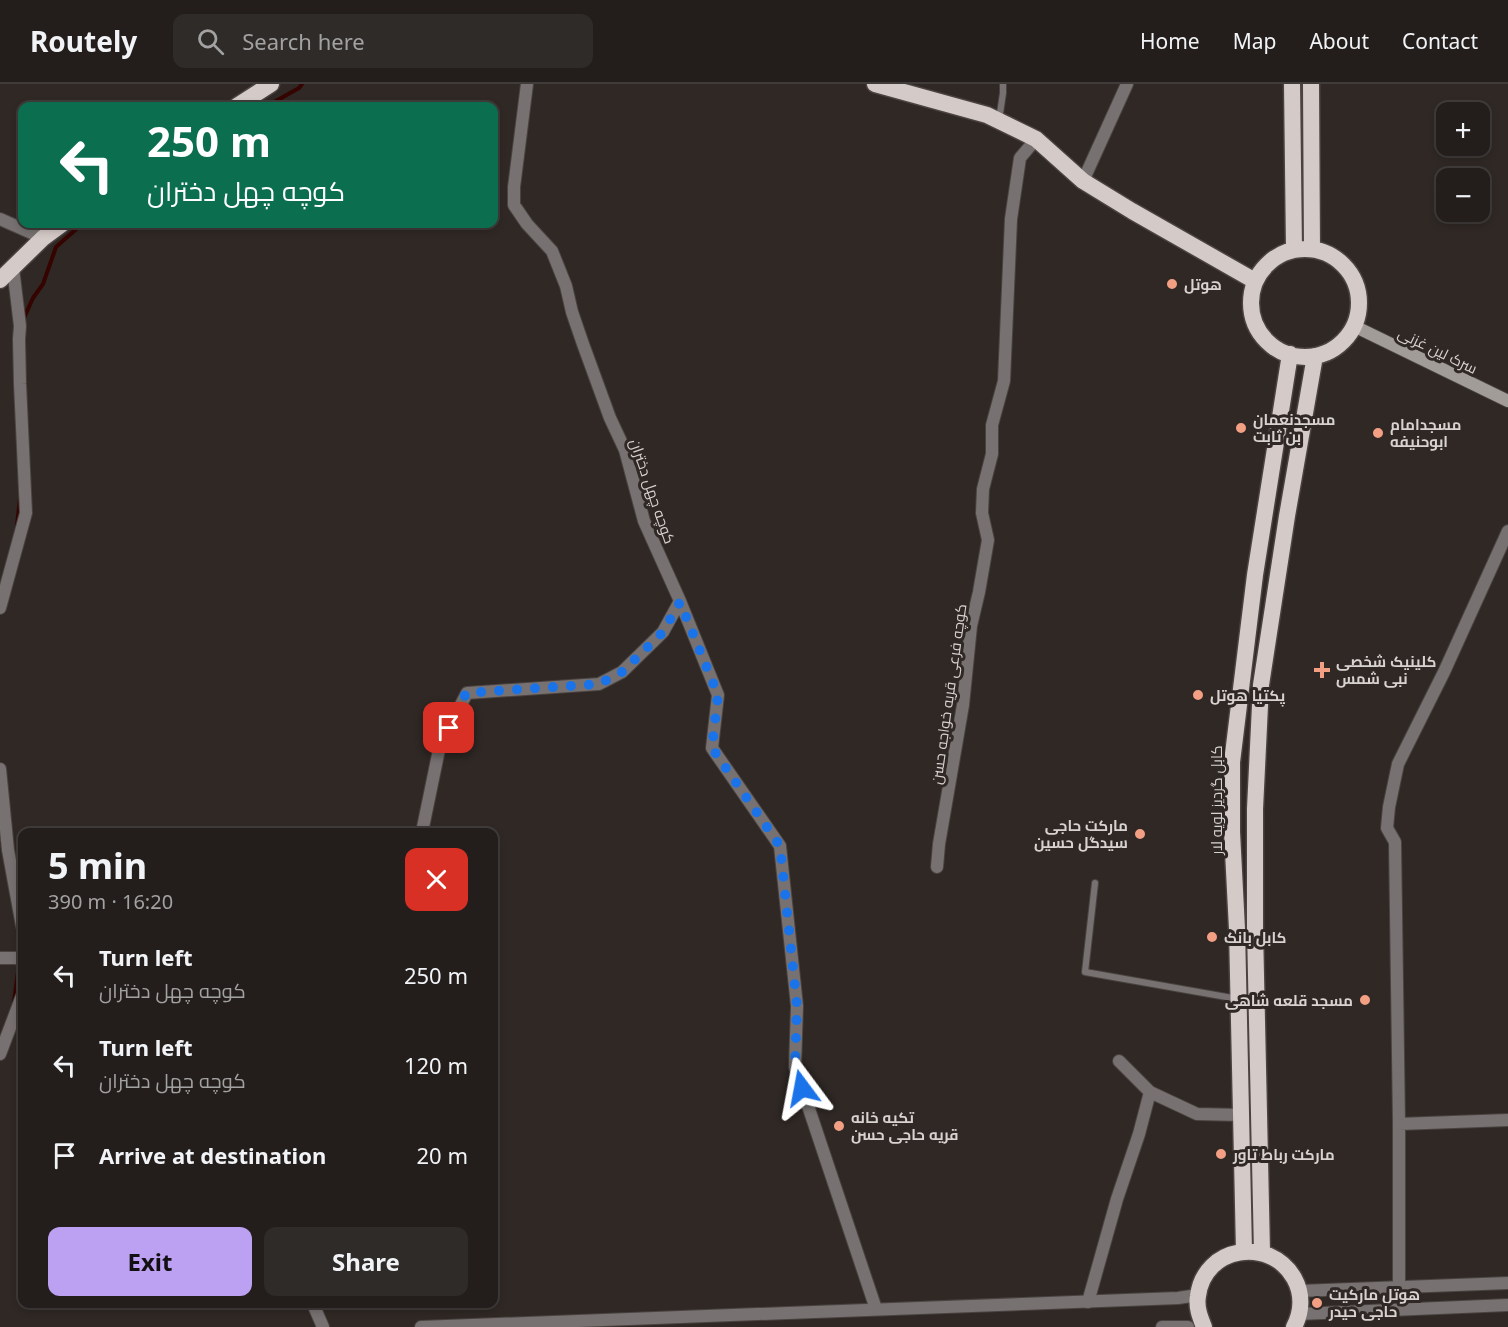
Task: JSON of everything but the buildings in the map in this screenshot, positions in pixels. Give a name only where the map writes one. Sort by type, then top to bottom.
[{"type":"highway","points":[[243,102],[271,84]]},
{"type":"highway","points":[[875,84],[987,115],[1036,139],[1083,181],[1255,281]]},
{"type":"highway","points":[[1292,84],[1294,249]]},
{"type":"highway","points":[[1311,84],[1312,249]]},
{"type":"highway","points":[[0,280],[43,238],[57,228]]},
{"type":"highway","points":[[1294,249],[1312,249],[1329,253],[1353,276],[1359,292],[1359,309],[1354,326],[1345,340],[1331,350],[1315,356],[1298,357],[1282,352],[1268,343],[1257,330],[1251,314],[1251,297],[1255,281],[1264,266],[1277,256],[1294,249]]},
{"type":"highway","name":"کابل گردیز لویه لار","points":[[1244,1251],[1232,762],[1255,575],[1290,354]]},
{"type":"highway","points":[[1262,1252],[1255,929],[1255,798],[1261,685],[1315,356]]},
{"type":"highway","points":[[1204,1327],[1198,1312],[1198,1295],[1203,1279],[1213,1265],[1228,1255],[1244,1251],[1262,1252],[1277,1259],[1290,1270],[1298,1285],[1301,1301],[1297,1321]]},
{"type":"main road","name":"سرک لین غزنی","points":[[1354,326],[1508,401]]},
{"type":"street","name":"کوچه چهل دختران","points":[[527,84],[514,187],[514,206],[552,251],[610,418],[625,450],[645,521],[718,695],[712,748],[780,846],[797,1006],[795,1067],[876,1310]]},
{"type":"street","points":[[1083,181],[1127,84]]},
{"type":"street","name":"کوچه فرعی قریه خواجه حسن","points":[[937,867],[963,705],[971,626],[988,540],[982,513],[983,489],[992,454],[992,425],[1004,381],[1011,219],[1020,158],[1036,139]]},
{"type":"street","points":[[0,219],[18,227]]},
{"type":"street","points":[[20,228],[43,238]]},
{"type":"street","points":[[0,608],[26,513],[20,384],[20,326],[13,268]]},
{"type":"street","points":[[1399,1287],[1395,842],[1388,828],[1389,807],[1398,764],[1444,672],[1508,531]]},
{"type":"street","points":[[423,828],[440,745],[466,693],[599,684],[622,672],[663,632],[680,602]]},
{"type":"street","points":[[0,769],[8,850],[18,904]]},
{"type":"street","points":[[0,958],[18,958]]},
{"type":"street","points":[[0,1054],[18,1007]]},
{"type":"street","points":[[1119,1061],[1150,1092],[1197,1114],[1241,1115]]},
{"type":"street","points":[[1088,1302],[1150,1092]]},
{"type":"street","points":[[1399,1124],[1508,1120]]},
{"type":"street","points":[[1299,1291],[1508,1283]]},
{"type":"street","points":[[421,1327],[1088,1302],[1198,1295]]},
{"type":"street","points":[[1297,1321],[1508,1305]]},
{"type":"street","points":[[315,1308],[323,1327]]},
{"type":"street","points":[[1162,1327],[1188,1327]]},
{"type":"lane","points":[[999,121],[1003,84]]},
{"type":"lane","points":[[1095,883],[1085,972],[1239,999]]},
{"type":"waterway","points":[[274,102],[302,84]]},
{"type":"waterway","points":[[23,320],[33,298],[43,284],[56,247],[77,228]]},
{"type":"waterway","points":[[17,525],[20,499]]},
{"type":"waterway","points":[[0,832],[2,843]]},
{"type":"waterway","points":[[14,1002],[18,972]]},
{"type":"place","name":"هوتل","points":[[1172,284]]},
{"type":"place","name":"مسجدنعمان بن ثابت","points":[[1241,428]]},
{"type":"place","name":"مسجدامام ابوحنیفه","points":[[1378,433]]},
{"type":"place","name":"کلینیک شخصی نبی شمس","points":[[1322,670]]},
{"type":"place","name":"پکتیا هوتل","points":[[1198,695]]},
{"type":"place","name":"مارکت حاجی سیدگل حسین","points":[[1140,834]]},
{"type":"place","name":"کابل بانک","points":[[1212,937]]},
{"type":"place","name":"مسجد قلعه شاهی","points":[[1365,1000]]},
{"type":"place","name":"تکیه خانه قریه حاجی حسن","points":[[839,1126]]},
{"type":"place","name":"مارکت رباط تاور","points":[[1221,1154]]},
{"type":"place","name":"هوتل مارکیت حاجی حیدر","points":[[1317,1303]]},
{"type":"route","points":[[449,728],[466,693],[599,684],[622,672],[663,632],[680,602],[718,695],[712,748],[780,846],[797,1006],[795,1067],[802,1088]]}]
